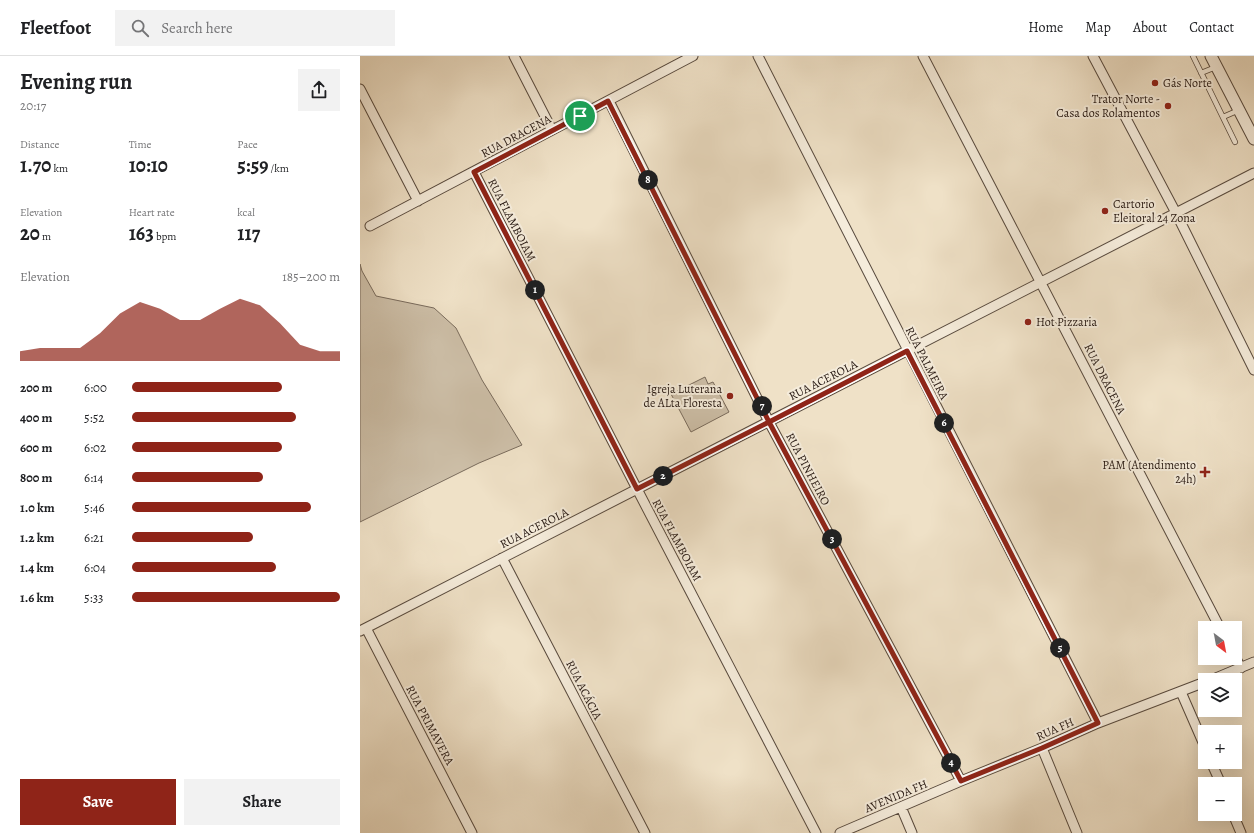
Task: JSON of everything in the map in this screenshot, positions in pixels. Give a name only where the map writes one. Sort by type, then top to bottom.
[{"type":"street","points":[[514,56],[552,130]]},
{"type":"street","name":"RUA PALMEIRA","points":[[758,56],[907,351],[1098,723]]},
{"type":"street","name":"RUA DRACENA","points":[[923,56],[1216,621]]},
{"type":"street","points":[[1093,56],[1176,213],[1254,370]]},
{"type":"street","points":[[1211,56],[1254,139]]},
{"type":"street","name":"RUA DRACENA","points":[[370,226],[689,57]]},
{"type":"street","points":[[360,90],[418,201]]},
{"type":"street","name":"RUA PINHEIRO","points":[[608,101],[769,422],[961,781]]},
{"type":"street","name":"RUA FLAMBOIAM","points":[[474,172],[816,833]]},
{"type":"street","name":"RUA ACEROLA","points":[[363,630],[1254,173]]},
{"type":"street","name":"RUA ACÁCIA","points":[[502,558],[645,833]]},
{"type":"street","name":"RUA PRIMAVERA","points":[[363,630],[472,833]]},
{"type":"street","points":[[1228,673],[1254,662]]},
{"type":"street","name":"RUA FH","points":[[961,781],[1098,723],[1198,685]]},
{"type":"street","points":[[1181,692],[1198,731]]},
{"type":"street","points":[[1042,748],[1077,833]]},
{"type":"street","name":"AVENIDA FH","points":[[840,833],[961,781]]},
{"type":"street","points":[[901,807],[912,833]]},
{"type":"street","points":[[1236,821],[1242,833]]},
{"type":"lane","points":[[1193,56],[1235,142]]},
{"type":"lane","points":[[1202,73],[1216,66]]},
{"type":"lane","points":[[1223,117],[1239,110]]},
{"type":"shaded area","points":[[360,264],[362,271],[376,296],[434,308],[456,328],[482,380],[522,445],[479,463],[360,522]]},
{"type":"shaded area","points":[[705,377],[708,384],[713,382],[729,412],[691,432],[671,394]]},
{"type":"place","name":"Gás Norte","points":[[1155,83]]},
{"type":"place","name":"Trator Norte - Casa dos Rolamentos","points":[[1168,106]]},
{"type":"place","name":"Cartorio Eleitoral 24 Zona","points":[[1105,211]]},
{"type":"place","name":"Hot Pizzaria","points":[[1028,322]]},
{"type":"place","name":"Igreja Luterana de ALta Floresta","points":[[730,396]]},
{"type":"place","name":"PAM (Atendimento 24h)","points":[[1205,472]]},
{"type":"route","points":[[580,116],[474,172],[637,489],[769,422],[961,781],[1098,723],[907,351],[769,422],[608,101],[580,116]]}]
